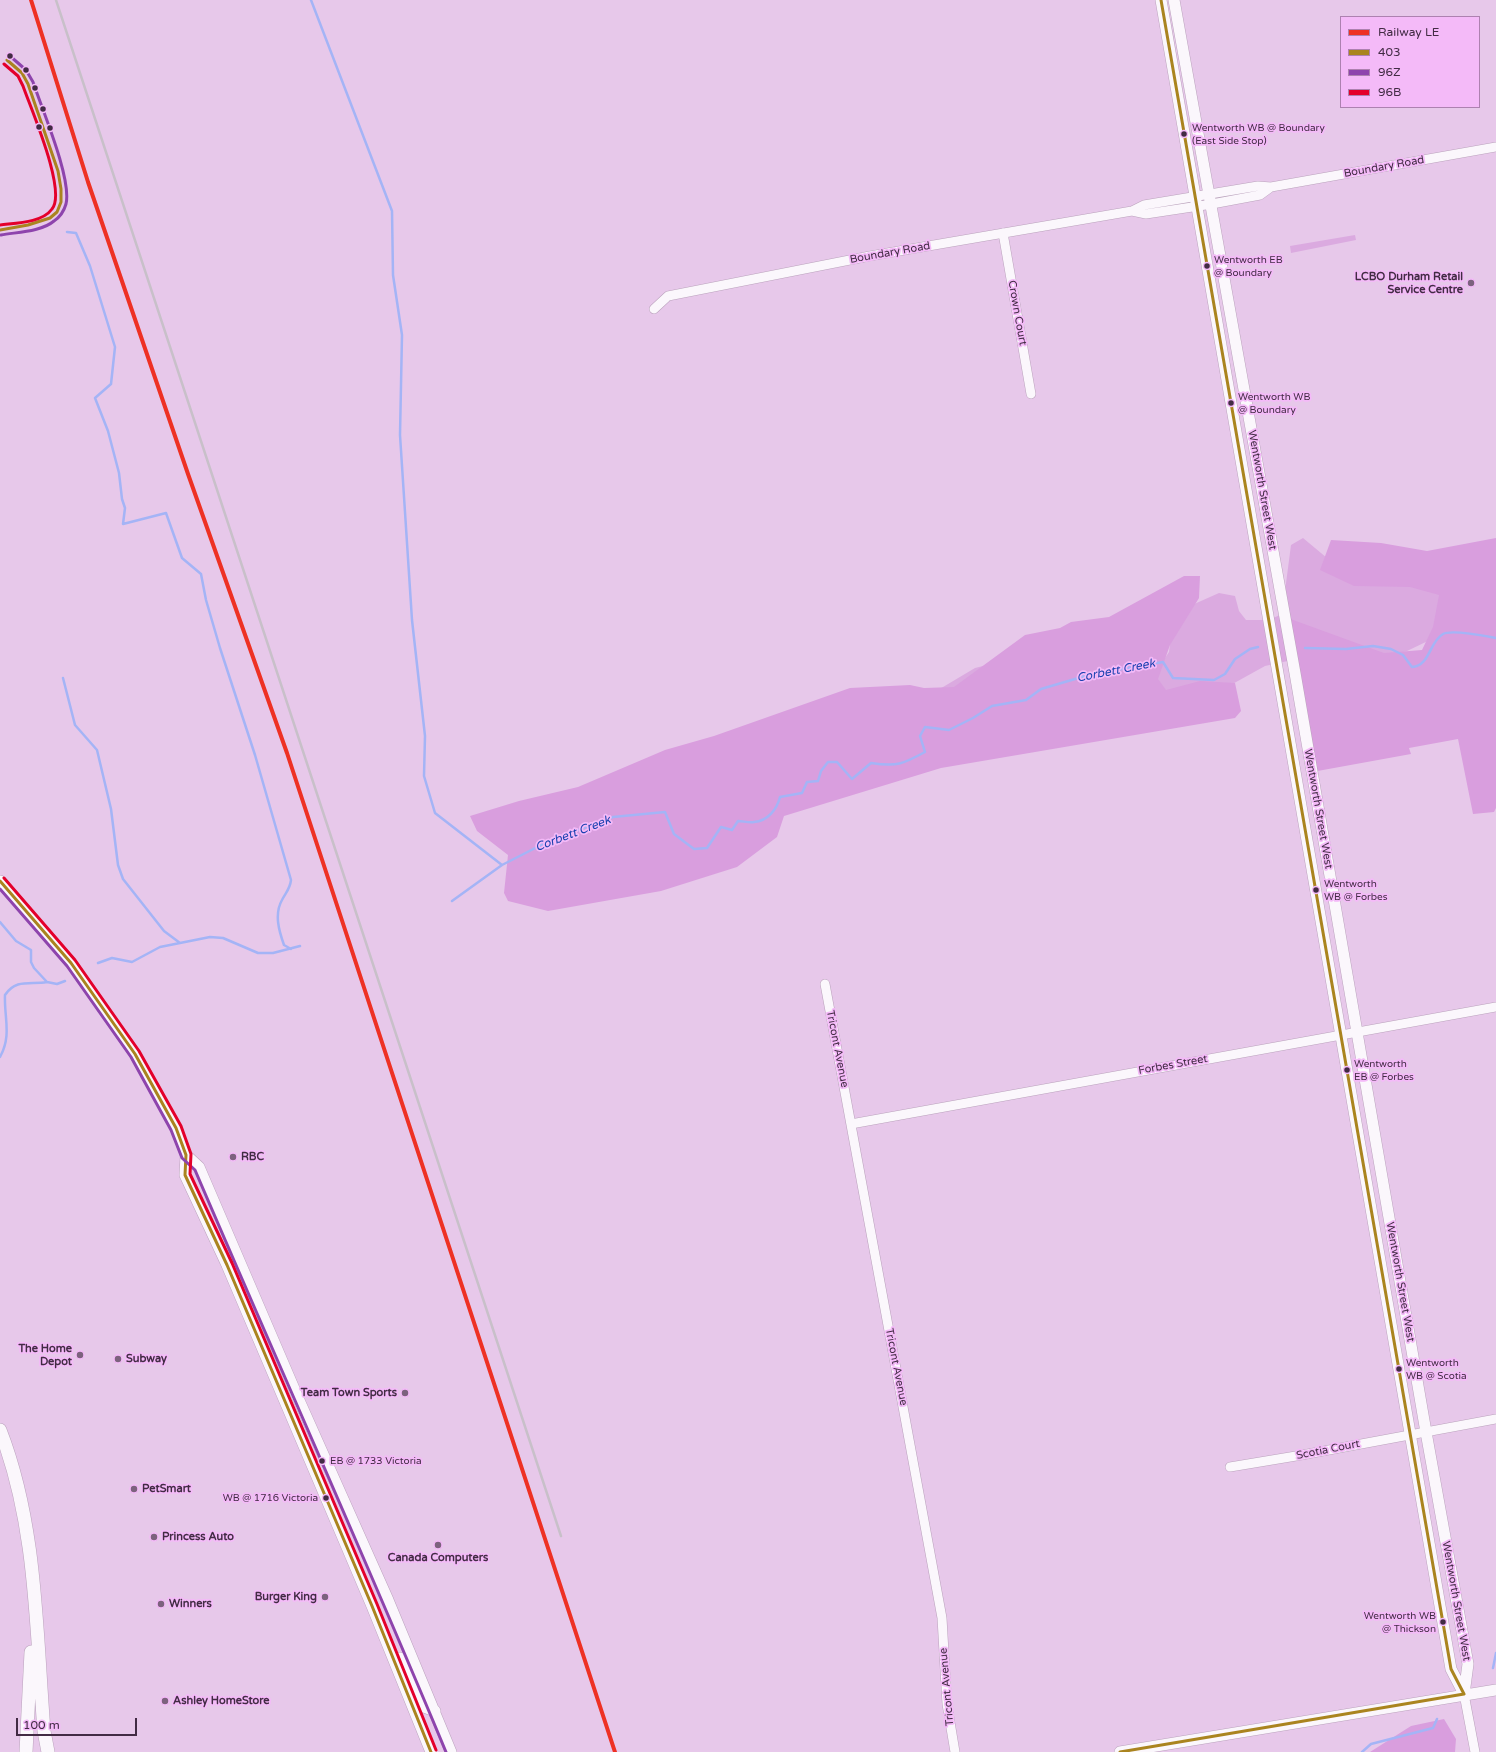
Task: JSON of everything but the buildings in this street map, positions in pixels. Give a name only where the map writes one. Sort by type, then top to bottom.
[{"type":"highway","points":[[0,1430],[22,1500],[33,1590],[44,1731],[48,1752]]},
{"type":"highway","points":[[26,1752],[33,1590]]},
{"type":"main road","name":"Wentworth Street West","points":[[1161,0],[1451,1669],[1464,1694]]},
{"type":"main road","name":"Wentworth Street West","points":[[1174,0],[1468,1664],[1464,1694]]},
{"type":"main road","points":[[0,881],[71,963],[135,1054],[176,1128],[186,1155],[185,1176],[226,1265],[394,1658],[431,1752]]},
{"type":"main road","points":[[186,1155],[199,1167],[298,1398],[388,1600],[451,1752]]},
{"type":"main road","points":[[394,1658],[400,1658],[404,1661],[424,1707],[435,1711]]},
{"type":"main road","points":[[1120,1752],[1464,1694],[1496,1690]]},
{"type":"street","name":"Boundary Road","points":[[654,309],[668,296],[870,256],[1132,211],[1144,205],[1196,202],[1258,186],[1271,187],[1496,147]]},
{"type":"street","name":"Crown Court","points":[[1003,232],[1031,394]]},
{"type":"street","name":"Tricont Avenue","points":[[825,984],[942,1618],[947,1704],[954,1752]]},
{"type":"street","name":"Forbes Street","points":[[851,1124],[1496,1007]]},
{"type":"street","name":"Scotia Court","points":[[1230,1467],[1411,1435],[1496,1418]]},
{"type":"street","points":[[1464,1694],[1476,1752]]},
{"type":"shaded area","points":[[1355,235],[1356,240],[1291,253],[1290,246]]},
{"type":"shaded area","points":[[1303,538],[1327,558],[1447,590],[1432,639],[1407,651],[1366,662],[1301,658],[1265,666],[1200,702],[938,690],[975,668],[1043,651],[1161,664],[1169,652],[1174,613],[1219,593],[1235,596],[1239,611],[1246,620],[1269,620],[1282,614],[1291,545]]},
{"type":"shaded area","points":[[1496,538],[1496,808],[1494,812],[1473,814],[1458,739],[1409,748],[1411,754],[1312,772],[1285,617],[1384,653],[1422,650],[1433,627],[1439,595],[1410,587],[1354,586],[1320,570],[1331,540],[1381,543],[1427,551]]},
{"type":"shaded area","points":[[1184,576],[1200,576],[1199,598],[1170,645],[1158,679],[1166,690],[1200,681],[1235,683],[1241,711],[1235,718],[941,768],[784,816],[777,837],[737,867],[661,891],[548,911],[508,901],[504,893],[508,855],[477,831],[470,816],[519,801],[578,787],[665,750],[714,736],[850,688],[910,685],[924,688],[954,687],[1025,635],[1060,628],[1071,622],[1109,617]]},
{"type":"shaded area","points":[[1444,1719],[1456,1739],[1455,1752],[1370,1752],[1411,1726]]},
{"type":"waterway","points":[[311,0],[392,211],[393,275],[402,335],[400,435],[412,620],[425,736],[424,776],[435,813],[502,865]]},
{"type":"waterway","points":[[67,232],[76,233],[90,266],[115,347],[111,384],[95,398],[108,431],[119,473],[122,499],[125,508],[123,524],[166,513],[182,558],[201,574],[206,600],[220,648],[255,755],[291,880],[289,888],[278,911],[279,928],[284,945],[291,949]]},
{"type":"waterway","name":"Corbett Creek","points":[[1305,648],[1346,649],[1373,646],[1391,649],[1403,655],[1412,667],[1418,666],[1422,663],[1435,642],[1443,634],[1454,632],[1496,638]]},
{"type":"waterway","name":"Corbett Creek","points":[[452,901],[502,865],[549,841],[613,817],[665,812],[674,834],[694,849],[707,848],[721,827],[732,830],[738,821],[752,822],[764,819],[768,817],[777,806],[780,797],[802,793],[807,782],[818,781],[821,771],[828,762],[837,762],[852,779],[871,763],[887,765],[900,764],[925,752],[920,736],[925,727],[949,730],[973,718],[992,706],[1026,700],[1041,689],[1092,674],[1163,662],[1173,678],[1214,680],[1225,674],[1235,659],[1250,649],[1258,647]]},
{"type":"waterway","points":[[63,678],[75,725],[97,750],[111,809],[118,865],[123,879],[164,931],[180,943]]},
{"type":"waterway","name":"Corbett Creek","points":[[0,922],[16,941],[31,950],[31,962],[34,968],[47,982],[57,984],[65,981]]},
{"type":"waterway","name":"Corbett Creek","points":[[98,963],[112,958],[132,962],[160,947],[210,937],[223,938],[258,953],[273,953],[300,946]]},
{"type":"waterway","points":[[0,1057],[4,1049],[7,1034],[5,995],[14,986],[19,984],[47,982]]},
{"type":"waterway","points":[[1493,1668],[1496,1653]]},
{"type":"waterway","points":[[1362,1752],[1371,1744],[1433,1728],[1437,1719]]},
{"type":"railway","points":[[56,0],[561,1536]]},
{"type":"rail line","name":"LE","points":[[31,0],[88,182],[188,474],[287,753],[615,1752]]},
{"type":"transit line","name":"403","points":[[1161,0],[1451,1669],[1464,1694]]},
{"type":"transit line","name":"96Z","points":[[1,235],[29,231],[49,225],[58,218],[63,211],[66,204],[67,193],[61,162],[33,82],[26,70],[10,56]]},
{"type":"transit line","name":"403","points":[[0,230],[28,225],[50,218],[57,212],[61,202],[61,189],[58,171],[28,84],[22,73],[7,60]]},
{"type":"transit line","name":"96B","points":[[0,225],[28,222],[42,217],[48,214],[52,209],[55,199],[55,185],[52,168],[33,112],[18,76],[4,64]]},
{"type":"transit line","name":"96B","points":[[4,878],[75,960],[139,1051],[181,1126],[191,1154],[190,1174],[232,1263],[377,1604],[436,1750]]},
{"type":"transit line","name":"403","points":[[0,881],[71,963],[135,1054],[176,1128],[186,1155],[185,1175],[227,1265],[372,1606],[431,1752]]},
{"type":"transit line","name":"96Z","points":[[0,889],[67,966],[131,1057],[171,1130],[182,1158],[195,1170],[446,1752]]},
{"type":"transit line","name":"403","points":[[1120,1752],[1464,1694]]},
{"type":"place","name":"Wentworth WB @ Boundary (East Side Stop)","points":[[1184,134]]},
{"type":"place","name":"Wentworth EB @ Boundary","points":[[1207,266]]},
{"type":"place","name":"LCBO Durham Retail Service Centre","points":[[1471,283]]},
{"type":"place","name":"Wentworth WB @ Boundary","points":[[1231,403]]},
{"type":"place","name":"Wentworth WB @ Forbes","points":[[1316,890]]},
{"type":"place","name":"Wentworth EB @ Forbes","points":[[1347,1070]]},
{"type":"place","name":"RBC","points":[[233,1157]]},
{"type":"place","name":"The Home Depot","points":[[80,1355]]},
{"type":"place","name":"Subway","points":[[118,1359]]},
{"type":"place","name":"Wentworth WB @ Scotia","points":[[1399,1369]]},
{"type":"place","name":"Team Town Sports","points":[[405,1393]]},
{"type":"place","name":"EB @ 1733 Victoria","points":[[322,1461]]},
{"type":"place","name":"PetSmart","points":[[134,1489]]},
{"type":"place","name":"WB @ 1716 Victoria","points":[[326,1498]]},
{"type":"place","name":"Princess Auto","points":[[154,1537]]},
{"type":"place","name":"Canada Computers","points":[[438,1545]]},
{"type":"place","name":"Burger King","points":[[325,1597]]},
{"type":"place","name":"Winners","points":[[161,1604]]},
{"type":"place","name":"Wentworth WB @ Thickson","points":[[1443,1622]]},
{"type":"place","name":"Ashley HomeStore","points":[[165,1701]]}]
